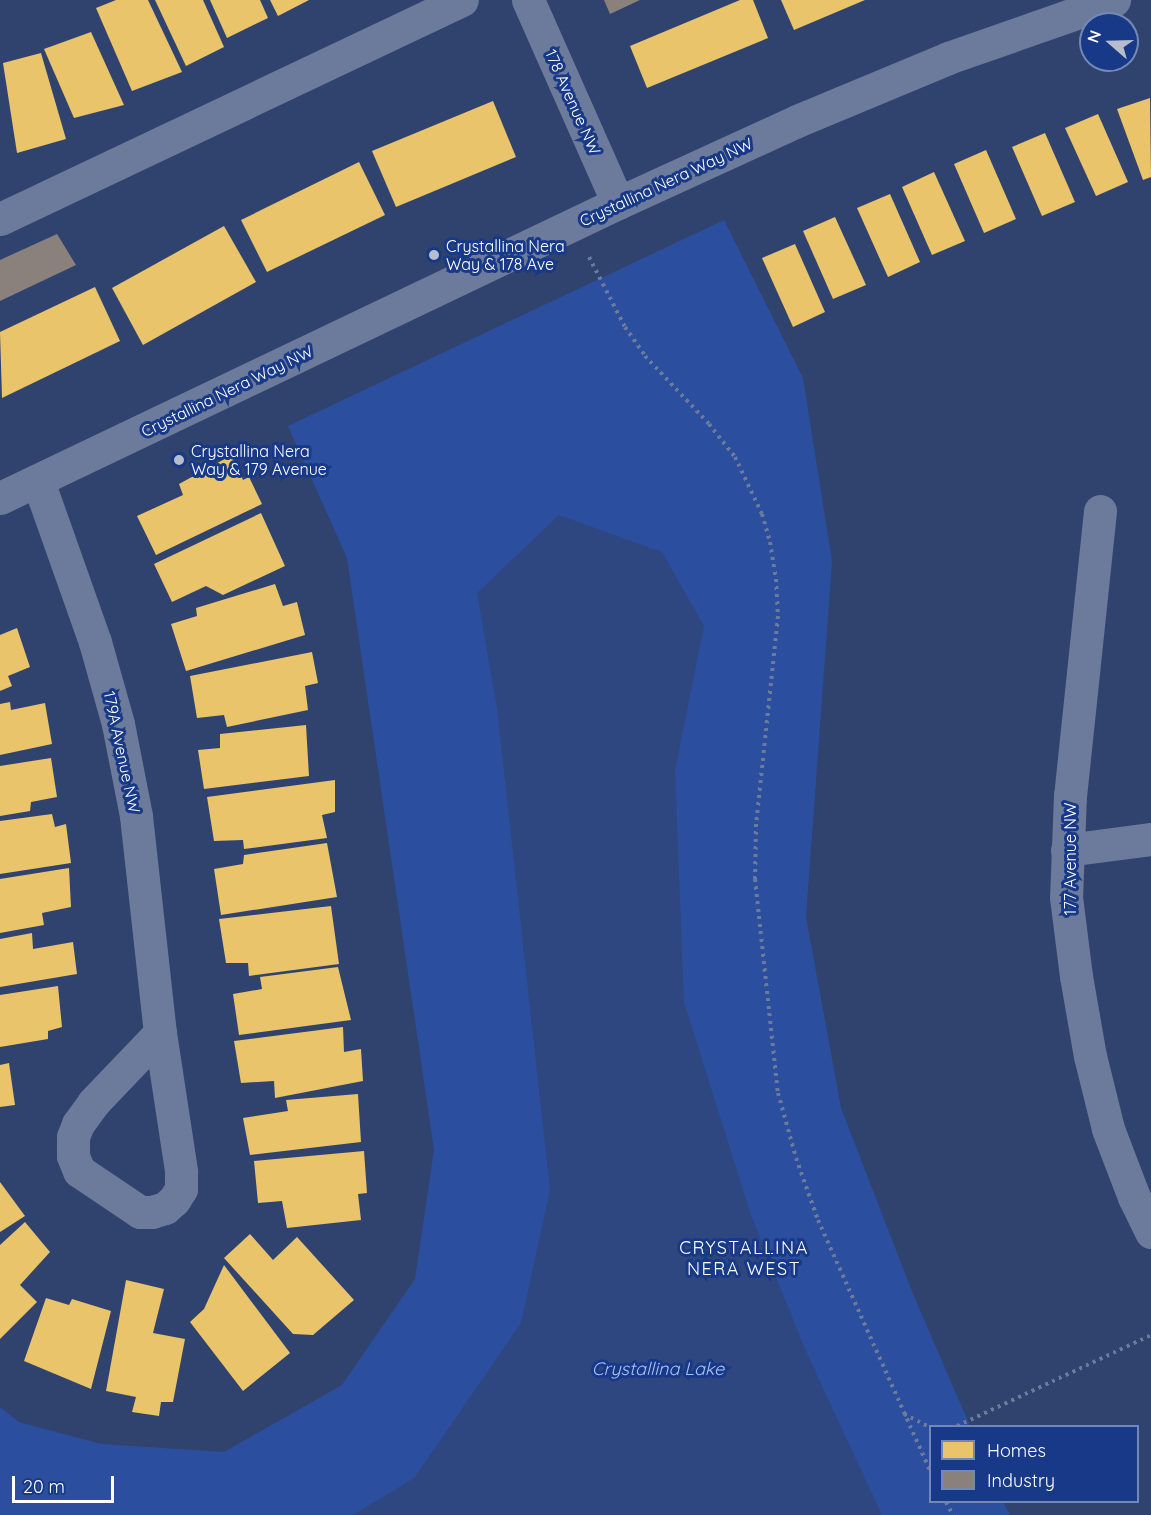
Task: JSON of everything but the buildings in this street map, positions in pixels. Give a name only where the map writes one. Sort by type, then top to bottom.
[{"type":"street","points":[[0,219],[462,0]]},
{"type":"street","name":"178 Avenue NW","points":[[528,0],[618,203]]},
{"type":"street","name":"Crystallina Nera Way NW","points":[[0,498],[618,203],[797,122],[948,58],[1114,0]]},
{"type":"street","name":"179A Avenue NW","points":[[38,481],[95,642],[118,724],[136,816],[160,1033],[181,1171],[181,1189],[165,1208],[152,1212],[140,1212],[79,1171],[73,1156],[73,1137],[78,1124],[93,1103],[160,1033]]},
{"type":"street","name":"177 Avenue NW","points":[[1100,511],[1070,795],[1066,897],[1076,976],[1090,1056],[1108,1129],[1134,1197],[1151,1232]]},
{"type":"street","points":[[1067,850],[1151,839]]},
{"type":"path","points":[[589,257],[616,311],[645,356],[709,424],[735,457],[762,514],[770,542],[776,579],[778,616],[756,824],[755,879],[778,1093],[796,1158],[818,1220],[929,1468]]},
{"type":"path","points":[[959,1425],[1151,1335]]},
{"type":"path","points":[[904,1414],[929,1426]]},
{"type":"shaded area","points":[[724,220],[803,378],[832,561],[806,917],[841,1108],[913,1294],[970,1425],[929,1425],[929,1503],[1004,1503],[1010,1515],[0,1515],[0,1407],[19,1422],[101,1444],[224,1452],[342,1385],[415,1279],[434,1150],[347,558],[288,426]]},
{"type":"water","name":"Crystallina Lake","points":[[559,515],[662,552],[704,626],[675,770],[684,1002],[750,1212],[805,1349],[882,1515],[353,1515],[414,1478],[521,1323],[550,1190],[497,709],[477,593]]},
{"type":"place","name":"Crystallina Nera Way & 178 Ave","points":[[434,255]]},
{"type":"place","name":"Crystallina Nera Way & 179 Avenue","points":[[179,460]]},
{"type":"district","name":"CRYSTALLINA NERA WEST","points":[[744,1259]]}]
